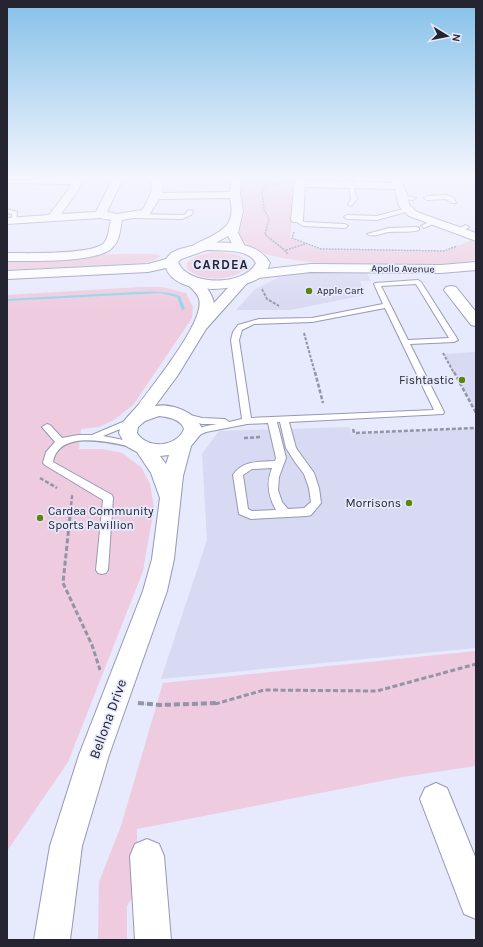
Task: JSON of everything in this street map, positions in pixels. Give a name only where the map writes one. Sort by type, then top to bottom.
[{"type":"street","points":[[7,257],[84,254],[98,252],[107,247],[111,241],[116,222]]},
{"type":"street","points":[[425,222],[428,224],[462,228],[476,237]]},
{"type":"street","points":[[7,275],[148,268],[171,262],[176,256],[197,248],[221,236],[233,224]]},
{"type":"street","points":[[233,224],[232,237],[240,248]]},
{"type":"street","points":[[7,284],[142,278],[214,284],[240,282],[258,274],[263,263],[258,256],[240,248],[219,246],[197,248]]},
{"type":"street","name":"Apollo Avenue","points":[[258,256],[285,256],[330,268]]},
{"type":"street","points":[[171,262],[171,268],[175,274],[189,281],[206,296],[208,306],[200,327]]},
{"type":"street","name":"Apollo Avenue","points":[[258,274],[294,268],[441,269],[476,266]]},
{"type":"street","points":[[136,419],[170,375],[200,327],[240,282]]},
{"type":"street","points":[[451,290],[476,322]]},
{"type":"street","points":[[140,446],[165,449],[187,439],[192,429],[191,423],[169,403],[165,391],[170,375]]},
{"type":"street","points":[[136,419],[158,411],[182,415]]},
{"type":"street","name":"Bellona Drive","points":[[136,419],[128,427],[127,434],[130,440],[140,446],[161,472],[170,500]]},
{"type":"street","name":"Bellona Drive","points":[[52,940],[66,846],[113,701],[155,591],[165,552],[170,500],[177,459],[187,439]]},
{"type":"street","points":[[436,799],[476,902]]},
{"type":"street","points":[[147,856],[153,940]]},
{"type":"lane","points":[[300,222],[303,224],[345,226]]},
{"type":"lane","points":[[370,234],[382,234],[386,231],[410,231],[417,229]]},
{"type":"lane","points":[[182,415],[202,421],[242,422],[440,412],[407,342],[377,284],[418,282],[454,340],[407,342]]},
{"type":"lane","points":[[242,422],[235,340],[236,333],[239,328],[246,324],[261,321],[302,321],[366,308],[388,306]]},
{"type":"lane","points":[[94,437],[136,419]]},
{"type":"lane","points":[[272,420],[282,458],[272,476],[274,493],[277,506],[285,513]]},
{"type":"lane","points":[[278,464],[246,466],[240,470],[238,475],[240,501],[243,511],[251,515],[307,512],[316,504],[314,488],[309,473],[298,460],[291,448],[284,420]]},
{"type":"lane","points":[[187,439],[203,430],[242,422]]},
{"type":"lane","points":[[47,427],[60,442]]},
{"type":"lane","points":[[102,570],[108,498],[48,463],[50,451],[60,442],[94,437],[107,438],[140,446]]},
{"type":"path","points":[[268,222],[265,234],[285,256],[306,243]]},
{"type":"path","points":[[40,478],[59,489]]},
{"type":"path","points":[[66,492],[72,496],[63,583],[92,645],[101,672]]},
{"type":"path","points":[[113,701],[160,705],[214,704],[264,690],[377,691],[476,664]]},
{"type":"shaded area","points":[[241,222],[292,222],[290,238],[320,250],[445,252],[471,240],[476,242],[476,259],[464,263],[418,266],[310,262],[283,258],[257,250],[242,239],[240,235]]},
{"type":"shaded area","points":[[214,252],[238,255],[248,264],[247,268],[234,276],[225,278],[208,278],[193,273],[187,268],[187,263],[193,258],[199,255]]},
{"type":"shaded area","points":[[113,254],[155,254],[161,256],[152,261],[142,263],[7,270],[7,261]]},
{"type":"shaded area","points":[[305,273],[367,273],[371,281],[360,281],[365,295],[291,310],[236,310],[255,289],[280,277]]},
{"type":"shaded area","points":[[162,287],[186,293],[193,307],[192,318],[133,405],[114,420],[99,427],[81,429],[79,449],[103,449],[122,453],[141,467],[150,484],[154,508],[143,571],[68,762],[7,851],[7,295]]},
{"type":"shaded area","points":[[476,352],[476,411],[444,354]]},
{"type":"shaded area","name":"Morrisons","points":[[349,427],[352,434],[476,429],[476,648],[161,679],[207,540],[202,454],[219,431]]},
{"type":"shaded area","points":[[476,651],[476,766],[402,777],[137,829],[137,889],[127,906],[127,940],[98,940],[99,882],[121,826],[163,683]]},
{"type":"water","points":[[148,292],[169,293],[180,296],[185,309],[182,310],[177,297],[160,293],[7,301],[7,299]]},
{"type":"place","name":"Apple Cart","points":[[309,291]]},
{"type":"place","name":"Fishtastic","points":[[462,380]]},
{"type":"place","name":"Morrisons","points":[[409,503]]},
{"type":"place","name":"Cardea Community Sports Pavillion","points":[[40,518]]},
{"type":"district","name":"CARDEA","points":[[221,264]]}]
